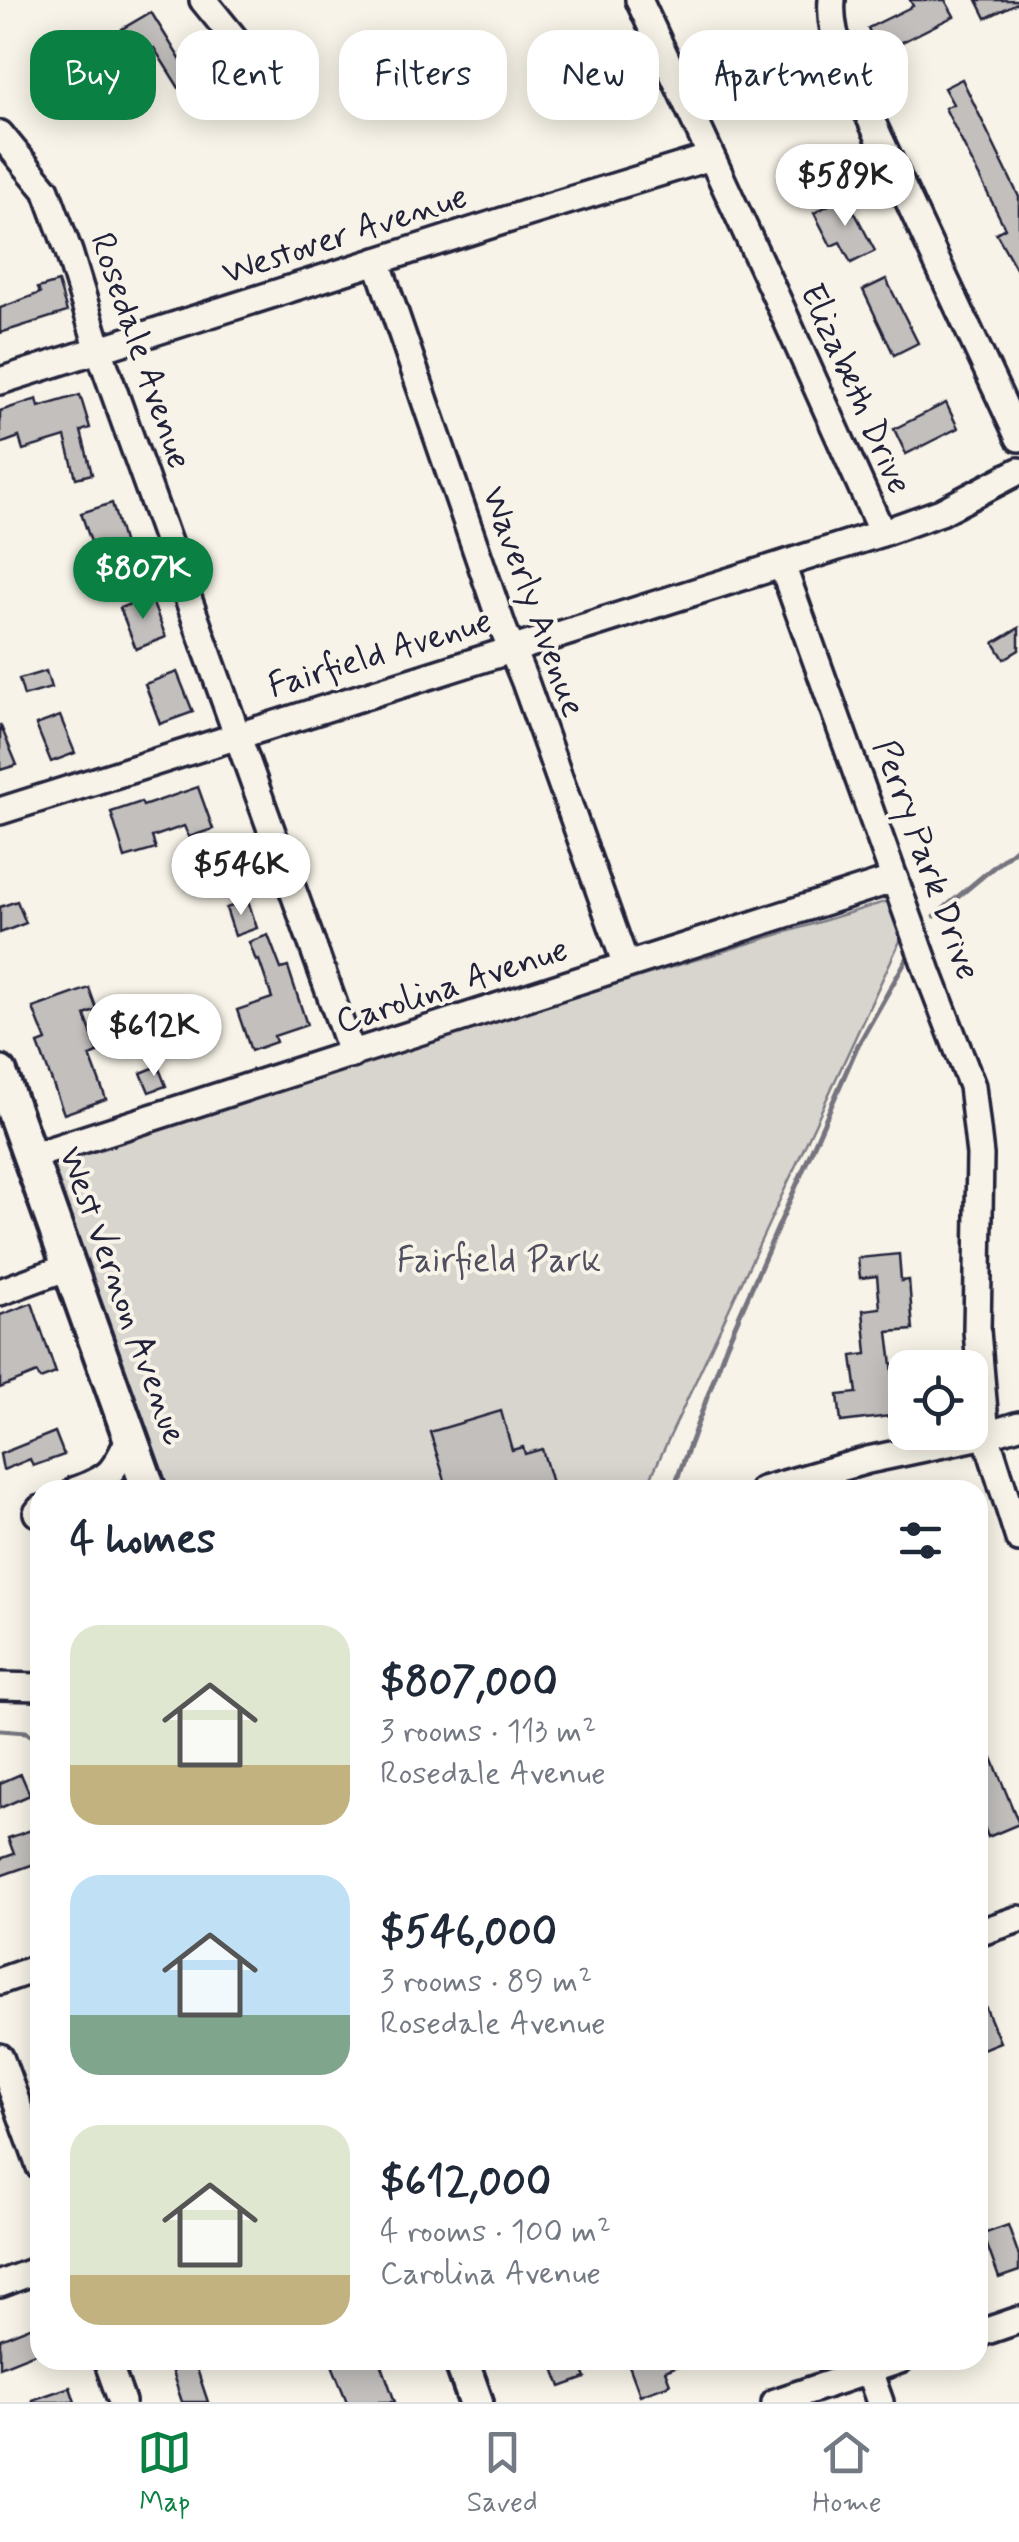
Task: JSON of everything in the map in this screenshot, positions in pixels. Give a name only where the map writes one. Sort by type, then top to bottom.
[{"type":"main road","name":"West Vernon Avenue","points":[[0,1073],[145,1480]]},
{"type":"main road","points":[[465,2370],[476,2402]]},
{"type":"street","points":[[203,0],[227,30]]},
{"type":"street","name":"Elizabeth Drive","points":[[639,0],[882,534]]},
{"type":"street","points":[[832,0],[833,32],[844,62],[1019,438]]},
{"type":"street","name":"Rosedale Avenue","points":[[0,134],[46,190],[99,350],[352,1055]]},
{"type":"street","name":"Westover Avenue","points":[[0,381],[711,157]]},
{"type":"street","name":"Waverly Avenue","points":[[377,262],[626,965]]},
{"type":"street","name":"Fairfield Avenue","points":[[0,811],[882,534],[942,512],[1019,470]]},
{"type":"street","name":"Perry Park Drive","points":[[782,564],[976,1099],[980,1155],[979,1350]]},
{"type":"street","name":"Carolina Avenue","points":[[30,1157],[895,880]]},
{"type":"street","points":[[0,1292],[68,1267]]},
{"type":"street","points":[[988,1434],[1019,1426]]},
{"type":"street","points":[[101,1480],[115,1468],[130,1437]]},
{"type":"street","name":"Perry Park Drive","points":[[988,1441],[1019,1539]]},
{"type":"street","points":[[798,1480],[915,1450]]},
{"type":"street","points":[[0,1686],[30,1686]]},
{"type":"street","points":[[988,1930],[1019,1919]]},
{"type":"street","points":[[0,1981],[30,1970]]},
{"type":"street","points":[[0,2056],[30,2139]]},
{"type":"street","points":[[0,2284],[30,2273]]},
{"type":"street","points":[[988,2331],[1019,2320]]},
{"type":"street","points":[[111,2370],[122,2402]]},
{"type":"street","points":[[775,2402],[855,2370]]},
{"type":"street","points":[[869,2370],[880,2402]]},
{"type":"green space","name":"Fairfield Park","points":[[891,900],[901,939],[650,1480],[142,1480],[32,1163]]},
{"type":"building","points":[[910,0],[945,0],[954,16],[908,39],[908,30],[869,30],[868,28],[913,6]]},
{"type":"building","points":[[977,0],[1019,0],[1019,2],[986,18]]},
{"type":"building","points":[[151,12],[176,53],[176,83],[156,51],[156,30],[122,29]]},
{"type":"building","points":[[962,79],[1019,197],[1019,274],[996,233],[1005,228],[945,108],[953,104],[944,88]]},
{"type":"building","points":[[846,196],[875,251],[851,263],[840,242],[831,246],[814,213]]},
{"type":"building","points":[[886,279],[918,343],[894,355],[863,290]]},
{"type":"building","points":[[58,282],[67,312],[0,333],[0,308]]},
{"type":"building","points":[[80,395],[90,428],[81,431],[92,474],[76,478],[65,437],[23,450],[19,437],[0,444],[0,411],[37,399],[39,407]]},
{"type":"building","points":[[946,403],[958,428],[906,454],[894,429]]},
{"type":"building","points":[[112,503],[131,569],[103,577],[81,513]]},
{"type":"building","points":[[150,596],[166,637],[136,649],[120,608]]},
{"type":"building","points":[[1019,628],[1019,650],[1004,659],[994,643]]},
{"type":"building","points":[[46,671],[51,688],[24,696],[19,679]]},
{"type":"building","points":[[177,672],[193,712],[160,724],[145,684]]},
{"type":"building","points":[[60,716],[75,753],[51,762],[36,725]]},
{"type":"building","points":[[0,724],[17,765],[0,770]]},
{"type":"building","points":[[198,787],[213,829],[189,837],[184,826],[152,837],[156,849],[125,858],[111,812],[141,802],[143,806]]},
{"type":"building","points":[[17,901],[26,923],[0,933],[0,907]]},
{"type":"building","points":[[248,901],[257,928],[235,936],[226,908]]},
{"type":"building","points":[[268,935],[281,969],[288,967],[307,1025],[274,1036],[276,1042],[251,1051],[237,1010],[272,998],[249,942]]},
{"type":"building","points":[[89,988],[97,1010],[85,1015],[98,1053],[90,1056],[106,1099],[64,1114],[38,1044],[46,1041],[33,1008]]},
{"type":"building","points":[[158,1066],[166,1086],[149,1092],[141,1073]]},
{"type":"building","points":[[899,1254],[901,1281],[909,1280],[913,1330],[888,1332],[888,1416],[841,1422],[838,1395],[857,1393],[852,1356],[867,1354],[863,1310],[880,1308],[877,1276],[860,1278],[858,1258]]},
{"type":"building","points":[[32,1303],[56,1373],[40,1379],[37,1373],[0,1388],[0,1315]]},
{"type":"building","points":[[501,1411],[512,1450],[523,1447],[525,1454],[542,1449],[551,1480],[445,1480],[430,1432]]},
{"type":"building","points":[[55,1432],[64,1455],[33,1466],[30,1459],[3,1470],[0,1454]]},
{"type":"building","points":[[988,1754],[1019,1824],[988,1837]]},
{"type":"building","points":[[21,1774],[30,1795],[0,1808],[0,1783]]},
{"type":"building","points":[[30,1830],[30,1866],[0,1876],[0,1859],[14,1854],[8,1838]]},
{"type":"building","points":[[988,2013],[1000,2042],[988,2047]]},
{"type":"building","points":[[1008,2225],[1019,2256],[1019,2271],[999,2278],[988,2248],[988,2232]]},
{"type":"building","points":[[30,2327],[30,2355],[0,2367],[0,2339]]},
{"type":"building","points":[[171,2370],[197,2370],[208,2402],[182,2402]]},
{"type":"building","points":[[334,2370],[384,2370],[395,2402],[347,2402]]},
{"type":"building","points":[[555,2370],[582,2370],[586,2378],[561,2387]]},
{"type":"building","points":[[631,2370],[668,2370],[670,2384],[640,2395]]},
{"type":"building","points":[[70,2387],[75,2402],[32,2402],[32,2400]]},
{"type":"waterway","points":[[935,916],[1019,846]]},
{"type":"waterway","points":[[677,1480],[726,1346],[857,1047],[908,957]]},
{"type":"waterway","points":[[0,1730],[30,1735]]}]
